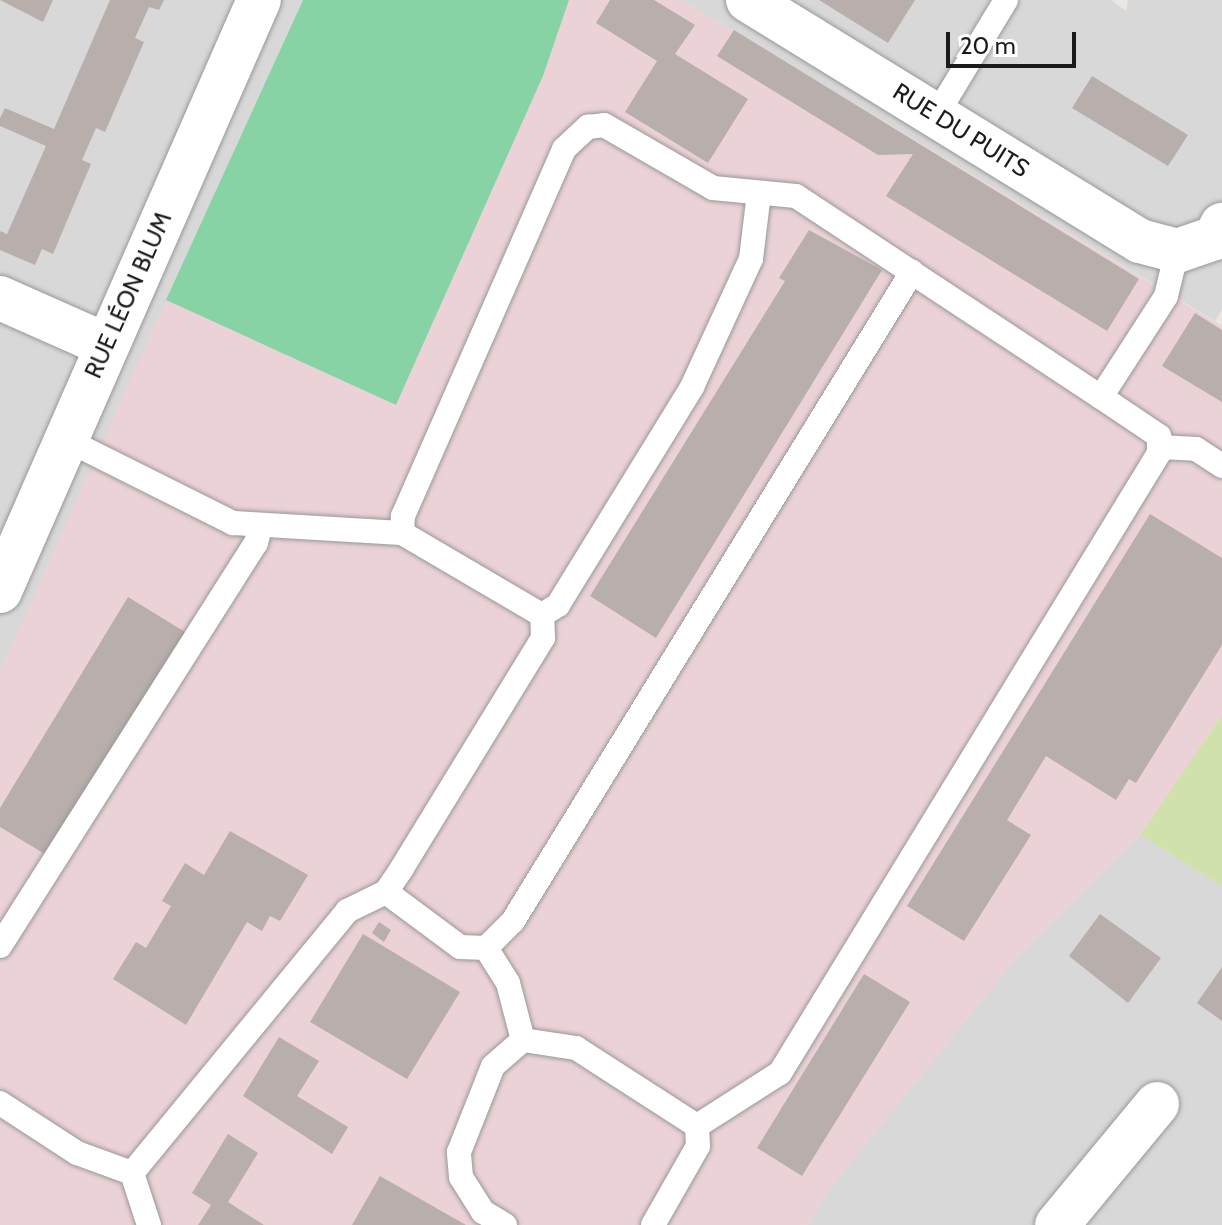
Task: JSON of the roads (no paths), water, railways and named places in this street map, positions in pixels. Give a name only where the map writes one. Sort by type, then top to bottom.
[{"type":"street","name":"RUE LÉON BLUM","points":[[0,591],[259,0]]},
{"type":"street","name":"RUE DU PUITS","points":[[748,0],[1140,241],[1177,251]]},
{"type":"street","points":[[1177,251],[1215,238],[1222,225]]},
{"type":"street","points":[[0,298],[106,345]]},
{"type":"street","points":[[1057,1225],[1157,1104]]},
{"type":"lane","points":[[937,114],[1006,0]]},
{"type":"lane","points":[[402,533],[403,516],[572,137],[604,125],[713,188],[796,196],[1159,436],[1160,447],[780,1073],[697,1126]]},
{"type":"lane","points":[[542,615],[558,605],[692,387],[751,259],[759,193]]},
{"type":"lane","points":[[1101,397],[1166,296],[1177,251]]},
{"type":"lane","points":[[386,892],[460,947],[486,948],[513,921],[912,272]]},
{"type":"lane","points":[[65,439],[233,523],[402,533],[542,615]]},
{"type":"lane","points":[[1160,447],[1196,449],[1222,466]]},
{"type":"lane","points":[[0,946],[256,543],[260,527]]},
{"type":"lane","points":[[132,1173],[347,911],[386,892],[543,638],[542,615]]},
{"type":"lane","points":[[486,948],[508,983],[523,1040]]},
{"type":"lane","points":[[505,1225],[483,1212],[461,1177],[459,1152],[493,1066],[523,1040],[576,1048],[697,1126]]},
{"type":"lane","points":[[0,1103],[77,1153],[132,1173]]},
{"type":"lane","points":[[653,1225],[698,1146],[697,1126]]},
{"type":"lane","points":[[132,1173],[149,1225]]}]
